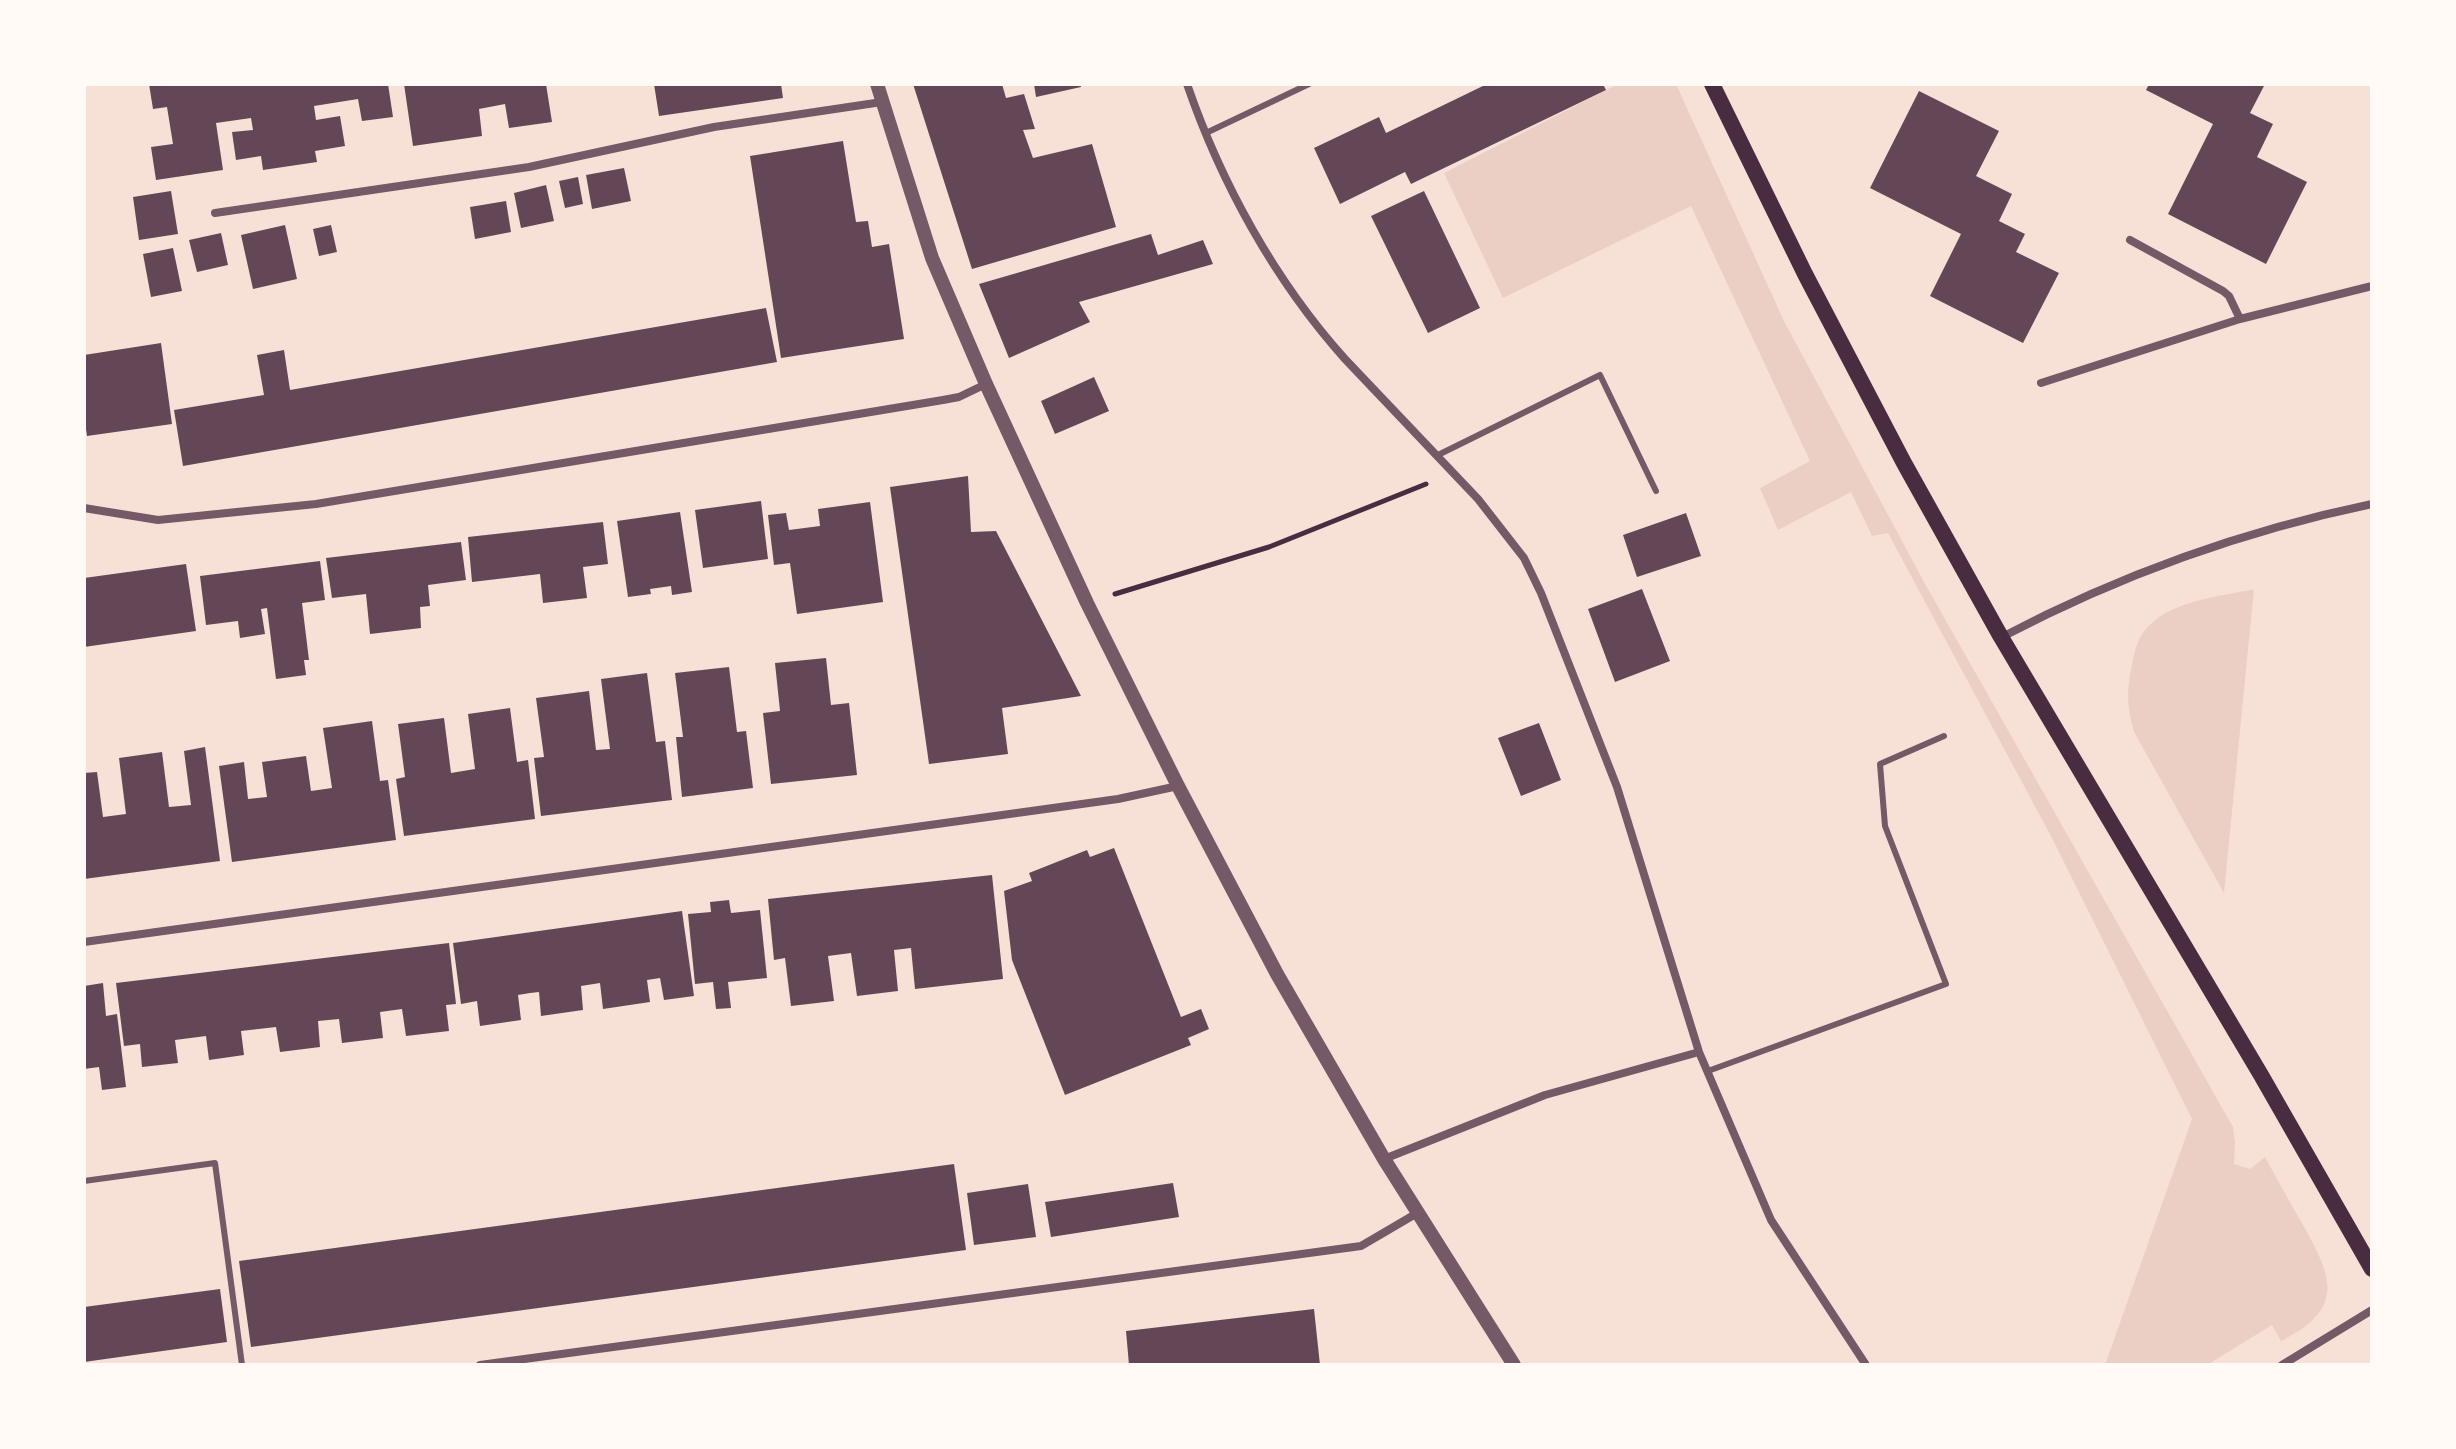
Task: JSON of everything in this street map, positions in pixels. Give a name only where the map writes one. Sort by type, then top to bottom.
[{"type":"main road","points":[[1712,84],[1856,374],[2001,637],[2261,1075],[2372,1269]]},
{"type":"street","points":[[877,84],[932,258],[1087,603],[1178,786],[1277,974],[1384,1159],[1514,1365]]},
{"type":"street","points":[[1187,84],[1234,194],[1301,305],[1323,335],[1478,499],[1524,558],[1541,593],[1617,787],[1699,1052],[1771,1220],[1866,1365]]},
{"type":"street","points":[[215,213],[529,167],[714,127],[882,102]]},
{"type":"street","points":[[2130,240],[2223,291],[2235,306],[2240,319]]},
{"type":"street","points":[[2041,383],[2240,319],[2372,286]]},
{"type":"street","points":[[84,508],[158,520],[316,504],[943,400],[959,397],[986,384]]},
{"type":"street","points":[[2001,637],[2069,603],[2174,560],[2264,529],[2372,504]]},
{"type":"street","points":[[84,942],[1118,799],[1178,786]]},
{"type":"street","points":[[1384,1159],[1545,1095],[1699,1052]]},
{"type":"street","points":[[480,1365],[1361,1246],[1419,1212]]},
{"type":"street","points":[[2282,1365],[2372,1310]]},
{"type":"lane","points":[[1206,133],[1309,84]]},
{"type":"lane","points":[[1438,455],[1600,375],[1656,491]]},
{"type":"lane","points":[[1708,1071],[1946,984],[1885,826],[1880,764],[1944,736]]},
{"type":"lane","points":[[84,1181],[215,1163],[242,1365]]},
{"type":"path","points":[[1087,603],[1269,547],[1455,473]]},
{"type":"shaded area","points":[[1618,84],[1676,84],[1784,321],[1924,582],[2233,1127],[2234,1164],[2250,1169],[2265,1157],[2312,1242],[2326,1275],[2328,1290],[2325,1303],[2302,1329],[2281,1341],[2272,1325],[2207,1365],[2105,1365],[2192,1119],[2052,838],[1888,533],[1872,536],[1851,492],[1778,530],[1760,488],[1810,461],[1691,206],[1503,298],[1444,173]]},
{"type":"shaded area","points":[[2254,589],[2224,893],[2134,732],[2128,691],[2138,642],[2155,620],[2196,601]]},
{"type":"building","points":[[149,84],[388,84],[393,117],[362,121],[358,99],[314,106],[316,120],[340,116],[345,146],[315,151],[317,162],[263,170],[261,156],[236,160],[232,132],[253,130],[251,118],[216,123],[223,170],[156,180],[151,147],[173,144],[167,107],[153,109]]},
{"type":"building","points":[[404,84],[546,84],[552,122],[509,128],[505,104],[479,109],[482,136],[413,146]]},
{"type":"building","points":[[654,84],[781,84],[783,98],[659,116]]},
{"type":"building","points":[[913,84],[1002,84],[1006,98],[1024,94],[1035,129],[1023,130],[1033,158],[1092,144],[1116,227],[972,269]]},
{"type":"building","points":[[1034,84],[1080,84],[1081,87],[1036,97]]},
{"type":"building","points":[[1487,84],[1603,84],[1606,90],[1411,184],[1405,172],[1340,204],[1314,148],[1379,117],[1386,133]]},
{"type":"building","points":[[2149,84],[2265,84],[2250,113],[2273,124],[2257,157],[2307,182],[2266,264],[2168,214],[2213,124],[2146,90]]},
{"type":"building","points":[[1919,91],[1999,131],[1976,176],[2012,194],[1999,221],[2025,234],[2016,252],[2059,273],[2023,343],[1930,296],[1961,234],[1870,188]]},
{"type":"building","points":[[843,141],[856,222],[868,221],[872,247],[889,244],[904,339],[781,358],[750,156]]},
{"type":"building","points":[[624,168],[631,201],[592,209],[586,175]]},
{"type":"building","points":[[578,177],[583,204],[565,208],[559,181]]},
{"type":"building","points":[[546,185],[554,221],[521,228],[514,193]]},
{"type":"building","points":[[171,191],[178,234],[139,240],[133,197]]},
{"type":"building","points":[[1424,191],[1480,308],[1428,333],[1371,216]]},
{"type":"building","points":[[506,201],[511,232],[475,239],[470,207]]},
{"type":"building","points":[[285,225],[297,279],[253,289],[241,235]]},
{"type":"building","points":[[331,225],[337,252],[319,256],[313,229]]},
{"type":"building","points":[[221,233],[228,265],[197,272],[189,240]]},
{"type":"building","points":[[1151,234],[1158,255],[1203,240],[1213,264],[1079,302],[1090,322],[1009,358],[979,284]]},
{"type":"building","points":[[173,248],[182,291],[151,297],[143,254]]},
{"type":"building","points":[[766,308],[777,362],[183,466],[174,410],[264,395],[257,355],[284,350],[290,390]]},
{"type":"building","points":[[161,343],[172,424],[87,436],[84,355]]},
{"type":"building","points":[[1094,377],[1109,411],[1055,434],[1041,401]]},
{"type":"building","points":[[968,476],[971,532],[996,531],[1081,696],[1002,708],[1008,754],[929,764],[890,487]]},
{"type":"building","points":[[761,501],[768,559],[703,568],[695,510]]},
{"type":"building","points":[[870,502],[883,602],[797,614],[790,563],[774,565],[768,515],[786,513],[789,530],[820,526],[818,509]]},
{"type":"building","points":[[680,512],[692,592],[672,595],[671,586],[650,589],[651,594],[628,597],[617,521]]},
{"type":"building","points":[[1686,513],[1701,556],[1637,577],[1623,535]]},
{"type":"building","points":[[603,522],[608,564],[583,567],[587,598],[543,603],[540,574],[472,582],[468,537]]},
{"type":"building","points":[[461,542],[466,580],[428,585],[430,606],[420,607],[421,628],[370,634],[366,594],[332,598],[326,558]]},
{"type":"building","points":[[320,561],[325,600],[302,603],[309,660],[304,660],[306,675],[276,679],[267,608],[261,609],[265,634],[240,638],[238,621],[206,625],[200,576]]},
{"type":"building","points":[[186,564],[196,631],[84,647],[84,578]]},
{"type":"building","points":[[1642,589],[1670,661],[1615,682],[1588,609]]},
{"type":"building","points":[[826,658],[831,705],[849,703],[857,775],[771,784],[763,713],[780,711],[775,663]]},
{"type":"building","points":[[729,667],[737,732],[746,731],[753,788],[682,797],[676,737],[683,737],[675,673]]},
{"type":"building","points":[[647,673],[656,742],[665,741],[672,800],[541,816],[534,758],[544,757],[536,698],[589,691],[596,750],[610,749],[601,679]]},
{"type":"building","points":[[510,708],[517,762],[528,760],[535,819],[404,836],[396,779],[405,777],[398,724],[444,718],[451,773],[475,769],[468,714]]},
{"type":"building","points":[[372,721],[380,781],[388,780],[396,840],[232,862],[219,766],[244,762],[248,799],[267,797],[262,762],[306,756],[311,791],[332,788],[323,728]]},
{"type":"building","points":[[1539,723],[1561,780],[1521,796],[1498,738]]},
{"type":"building","points":[[205,747],[220,861],[84,879],[84,773],[97,772],[103,817],[126,814],[119,758],[162,752],[169,807],[191,805],[184,751]]},
{"type":"building","points":[[1114,848],[1181,1017],[1201,1009],[1209,1029],[1188,1038],[1191,1045],[1065,1095],[1012,960],[1004,891],[1032,881],[1029,873],[1087,850],[1090,857]]},
{"type":"building","points":[[992,875],[1003,979],[915,989],[911,948],[894,950],[898,991],[857,996],[851,953],[828,956],[834,1001],[791,1006],[785,958],[774,960],[768,899]]},
{"type":"building","points":[[729,900],[731,913],[760,910],[767,978],[728,982],[731,1008],[716,1009],[713,982],[695,984],[688,914],[711,912],[710,902]]},
{"type":"building","points":[[682,911],[694,996],[664,1000],[660,978],[647,980],[650,1002],[603,1009],[600,983],[581,986],[583,1010],[541,1016],[539,992],[530,993],[518,995],[521,1020],[480,1026],[477,1001],[461,1004],[453,943]]},
{"type":"building","points":[[449,943],[456,1004],[446,1005],[449,1031],[406,1036],[402,1009],[380,1012],[383,1038],[342,1043],[339,1019],[318,1021],[320,1047],[280,1052],[276,1027],[241,1031],[244,1055],[209,1060],[206,1036],[175,1040],[178,1063],[142,1067],[140,1044],[124,1046],[116,983]]},
{"type":"building","points":[[103,983],[106,1016],[117,1014],[126,1087],[102,1090],[99,1067],[84,1069],[84,986]]},
{"type":"building","points":[[954,1164],[966,1250],[251,1347],[239,1261]]},
{"type":"building","points":[[1173,1183],[1179,1217],[1051,1237],[1045,1202]]},
{"type":"building","points":[[1028,1184],[1036,1237],[974,1245],[967,1193]]},
{"type":"building","points":[[220,1289],[227,1342],[84,1362],[84,1307]]},
{"type":"building","points":[[1314,1309],[1320,1365],[1129,1365],[1126,1331]]}]
